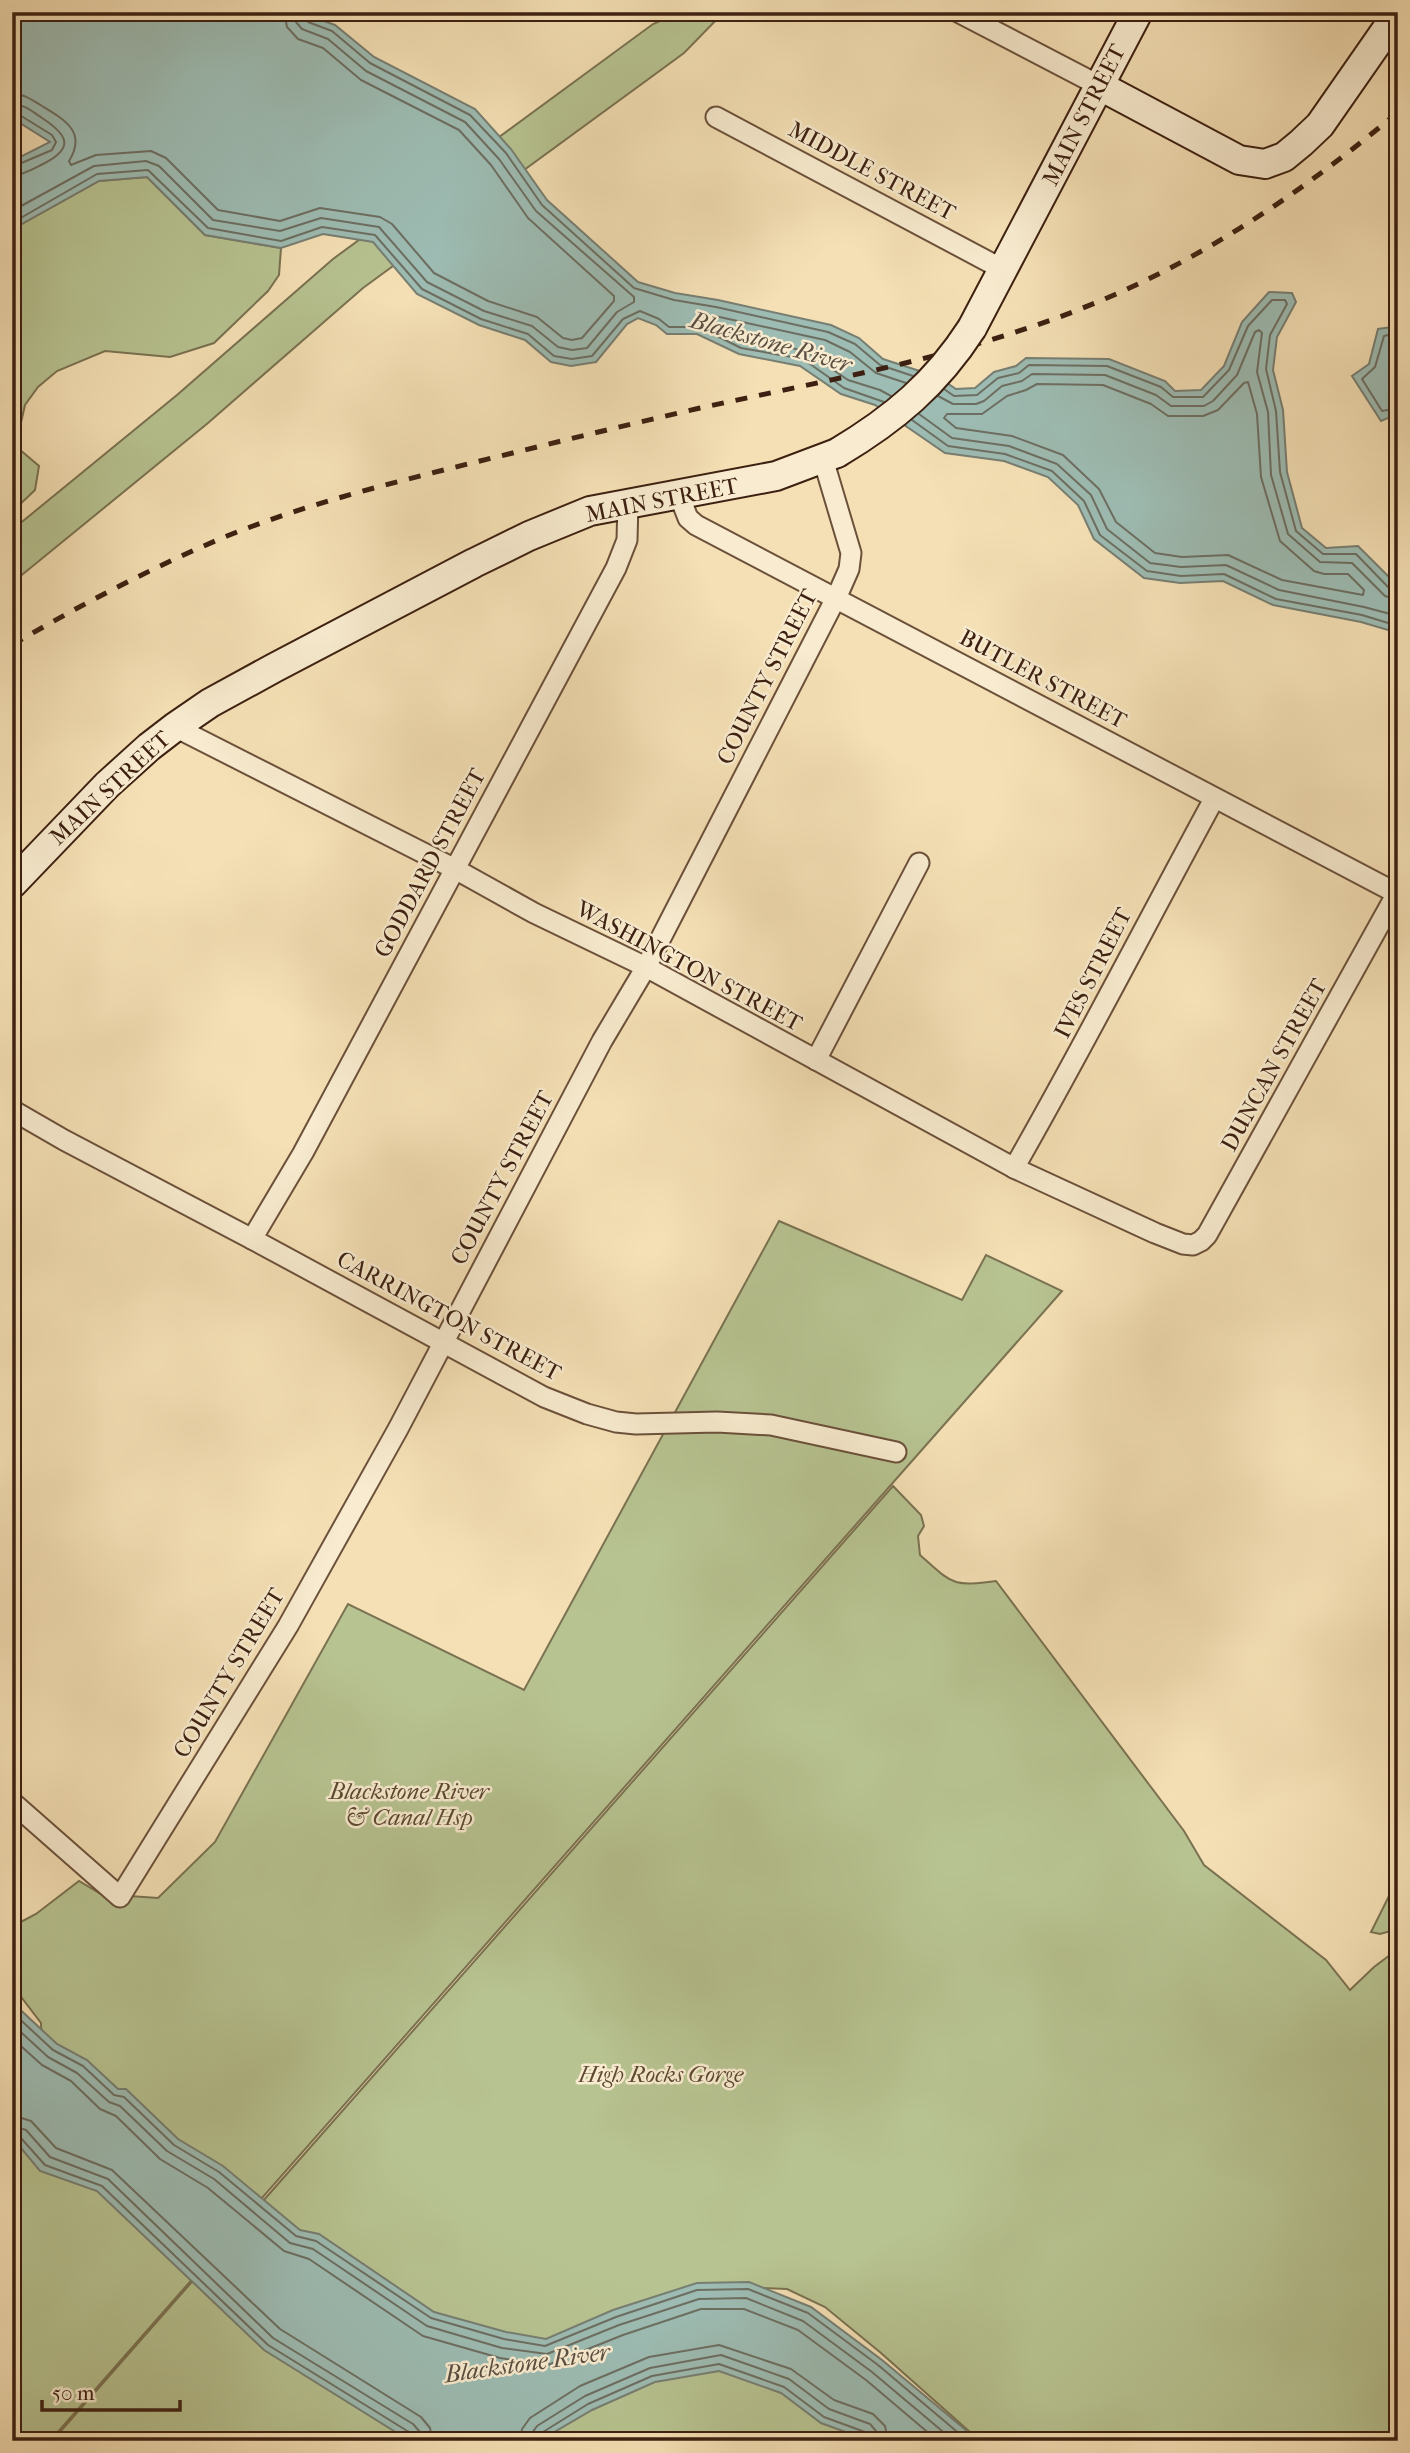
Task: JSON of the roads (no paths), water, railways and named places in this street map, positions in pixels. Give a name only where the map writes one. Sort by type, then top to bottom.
[{"type":"main road","name":"MAIN STREET","points":[[12,884],[91,801],[149,747],[209,703],[274,668],[474,563],[560,523],[628,503],[776,476],[830,456],[879,427],[910,402],[939,373],[972,328],[1138,12]]},
{"type":"main road","points":[[1100,86],[1244,162],[1265,164],[1284,157],[1320,125],[1398,13]]},
{"type":"street","points":[[958,12],[1100,86]]},
{"type":"street","name":"MIDDLE STREET","points":[[716,117],[1004,270]]},
{"type":"street","name":"COUNTY STREET","points":[[12,1802],[120,1897],[288,1626],[398,1429],[602,1041],[646,967],[849,569],[851,553],[830,456]]},
{"type":"street","name":"BUTLER STREET","points":[[679,495],[688,518],[696,525],[1397,893]]},
{"type":"street","name":"GODDARD STREET","points":[[252,1239],[303,1153],[616,568],[627,540],[628,503]]},
{"type":"street","name":"WASHINGTON STREET","points":[[175,726],[454,869],[534,914],[646,967],[1014,1168],[1183,1244]]},
{"type":"street","name":"IVES STREET","points":[[1014,1168],[1075,1062],[1214,799]]},
{"type":"street","points":[[816,1060],[919,863]]},
{"type":"street","name":"DUNCAN STREET","points":[[1183,1244],[1193,1245],[1208,1235],[1397,893]]},
{"type":"street","name":"CARRINGTON STREET","points":[[12,1110],[544,1397],[616,1422],[771,1425],[896,1452]]},
{"type":"water","name":"Blackstone River","points":[[12,12],[307,12],[312,17],[335,25],[374,57],[475,109],[511,149],[547,200],[638,282],[675,293],[831,325],[859,338],[883,359],[938,377],[956,389],[975,388],[994,372],[1016,366],[1026,358],[1109,359],[1165,381],[1175,391],[1201,390],[1224,366],[1242,322],[1269,292],[1292,293],[1296,302],[1277,337],[1273,370],[1283,410],[1287,472],[1302,528],[1326,548],[1358,546],[1398,586],[1398,633],[1361,622],[1273,605],[1223,581],[1180,583],[1144,578],[1094,539],[1078,505],[1048,477],[1004,461],[945,453],[875,405],[841,394],[800,366],[739,354],[697,334],[667,334],[656,325],[638,318],[627,324],[596,362],[571,366],[551,362],[525,340],[479,325],[417,294],[373,242],[323,234],[281,248],[205,235],[147,177],[99,181],[20,225],[12,233],[12,161],[50,142],[12,118]]},
{"type":"water","points":[[1392,327],[1398,335],[1398,379],[1393,382],[1398,414],[1381,421],[1352,376],[1369,364],[1378,329]]},
{"type":"water","name":"Blackstone River","points":[[12,2002],[57,2044],[87,2060],[118,2089],[126,2089],[178,2139],[223,2166],[300,2230],[319,2234],[434,2312],[506,2332],[546,2339],[613,2310],[697,2283],[749,2282],[811,2307],[882,2360],[979,2441],[870,2441],[821,2423],[781,2393],[719,2371],[655,2382],[592,2410],[539,2441],[410,2441],[264,2350],[97,2191],[40,2171],[16,2142],[12,2141]]},
{"type":"railway","points":[[12,645],[172,560],[258,524],[321,503],[617,427],[906,363],[1008,335],[1058,318],[1147,280],[1223,239],[1295,192],[1398,112]]},
{"type":"park label","name":"Blackstone River & Canal Hsp","points":[[409,1804]]},
{"type":"park label","name":"High Rocks Gorge","points":[[661,2074]]}]
